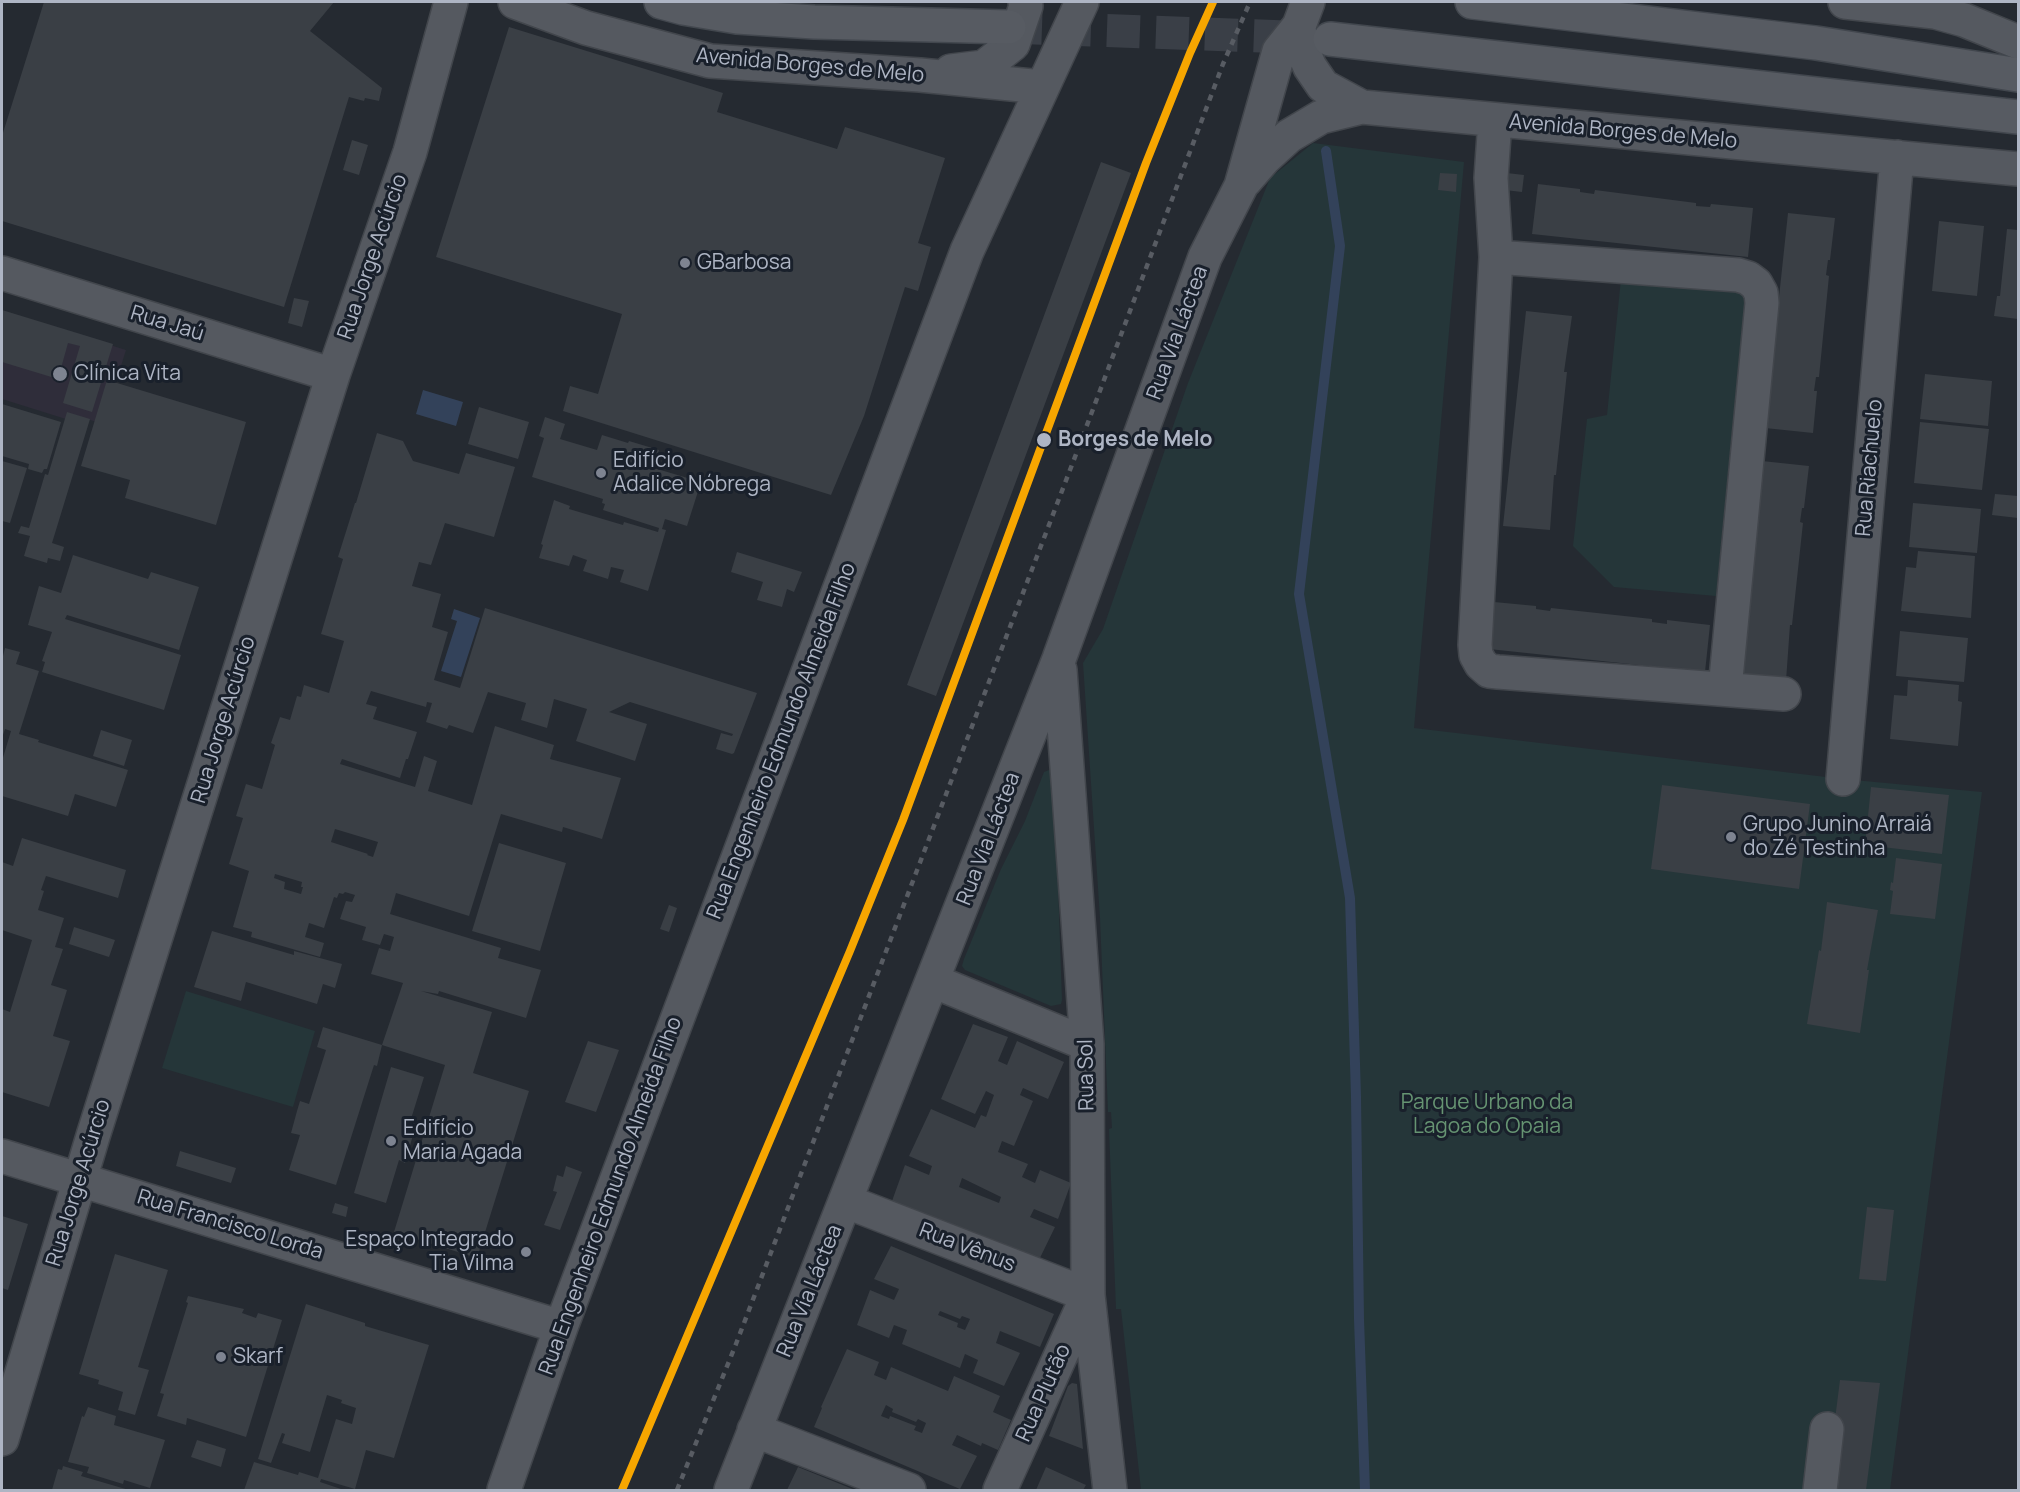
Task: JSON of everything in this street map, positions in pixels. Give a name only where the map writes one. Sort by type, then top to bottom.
[{"type":"main road","name":"Avenida Borges de Melo","points":[[661,2],[737,17],[814,22],[1017,14]]},
{"type":"main road","points":[[1472,2],[1816,43],[2019,75]]},
{"type":"main road","points":[[1330,39],[2019,117]]},
{"type":"street","name":"Rua Jorge Acúrcio","points":[[2,1439],[80,1180],[333,375],[410,152],[451,2]]},
{"type":"street","name":"Avenida Borges de Melo","points":[[515,2],[586,28],[710,61],[920,75],[1042,87]]},
{"type":"street","name":"Rua Engenheiro Edmundo Almeida Filho","points":[[504,1491],[561,1327],[967,251],[1082,2]]},
{"type":"street","points":[[1845,2],[1935,12],[1964,20],[2019,42]]},
{"type":"street","points":[[920,75],[984,67],[1013,44],[1026,6],[1017,14]]},
{"type":"street","name":"Avenida Borges de Melo","points":[[1304,14],[1301,47],[1310,67],[1323,86],[1362,107],[2019,169]]},
{"type":"street","name":"Rua Via Láctea","points":[[730,1491],[1059,659],[1206,257],[1241,186],[1278,55],[1304,14]]},
{"type":"street","name":"Rua Via Láctea","points":[[1241,186],[1265,158],[1289,136],[1321,117],[1362,107]]},
{"type":"street","points":[[1495,120],[1491,178],[1496,257],[1476,655],[1481,664],[1489,670],[1498,672],[1784,694]]},
{"type":"street","name":"Rua Riachuelo","points":[[1843,779],[1897,157]]},
{"type":"street","points":[[1496,257],[1738,275],[1756,284],[1761,293],[1762,303],[1725,689]]},
{"type":"street","name":"Rua Jaú","points":[[2,273],[333,375]]},
{"type":"street","name":"Rua Sol","points":[[1059,659],[1087,1044],[1088,1295],[1110,1491]]},
{"type":"street","points":[[933,981],[1087,1044]]},
{"type":"street","name":"Rua Francisco Lorda","points":[[2,1156],[561,1327]]},
{"type":"street","name":"Rua Vênus","points":[[845,1201],[1088,1295]]},
{"type":"street","name":"Rua Plutão","points":[[1000,1491],[1088,1295]]},
{"type":"street","points":[[1820,1491],[1827,1429]]},
{"type":"street","points":[[754,1430],[909,1491]]},
{"type":"shaded area","name":"Clínica Vita","points":[[2,311],[126,350],[103,424],[71,414],[69,420],[2,399]]},
{"type":"green space","name":"Parque Urbano da Lagoa do Opaia","points":[[1313,143],[1464,162],[1414,728],[1843,779],[1982,792],[1890,1490],[1141,1490],[1121,1309],[1116,1309],[1109,1129],[1112,1128],[1111,1112],[1108,1112],[1100,918],[1083,663],[1103,629],[1188,383],[1270,178]]},
{"type":"green space","points":[[1621,279],[1746,289],[1716,596],[1614,587],[1573,546],[1587,419],[1607,415]]},
{"type":"green space","points":[[1052,771],[1056,827],[1062,1000],[1061,1004],[1051,1006],[965,970],[962,966],[1001,869],[1025,821],[1044,772]]},
{"type":"green space","points":[[186,991],[315,1031],[293,1107],[162,1068]]},
{"type":"water","points":[[423,390],[463,402],[456,426],[416,414]]},
{"type":"water","points":[[454,609],[480,618],[461,677],[441,671],[457,621],[451,619]]},
{"type":"building","points":[[44,2],[334,2],[310,31],[382,88],[379,101],[365,98],[364,101],[349,97],[284,307],[2,221],[2,136]]},
{"type":"building","name":"GBarbosa","points":[[509,27],[723,93],[717,112],[837,149],[845,127],[945,158],[918,243],[931,247],[918,291],[905,287],[864,416],[831,495],[563,411],[570,386],[598,394],[622,314],[436,257]]},
{"type":"building","points":[[352,140],[368,145],[359,175],[343,170]]},
{"type":"building","name":"Borges de Melo","points":[[1101,162],[1131,173],[936,696],[907,685]]},
{"type":"building","points":[[1498,172],[1524,175],[1522,192],[1496,189]]},
{"type":"building","points":[[1440,173],[1457,174],[1456,192],[1438,190]]},
{"type":"building","points":[[1538,184],[1580,189],[1580,192],[1594,194],[1595,190],[1696,203],[1696,206],[1710,207],[1711,204],[1753,208],[1748,257],[1532,234]]},
{"type":"building","points":[[1788,213],[1835,218],[1826,275],[1829,276],[1819,377],[1816,377],[1814,391],[1817,391],[1813,433],[1765,428]]},
{"type":"building","points":[[1939,221],[1984,226],[1977,296],[1932,291]]},
{"type":"building","points":[[2007,229],[2018,230],[2018,319],[1994,316],[1997,296],[2000,296]]},
{"type":"building","points":[[294,298],[309,301],[302,327],[288,323]]},
{"type":"building","points":[[2,310],[113,344],[92,412],[63,403],[80,346],[68,343],[58,379],[2,362]]},
{"type":"building","points":[[1526,311],[1572,316],[1564,372],[1567,372],[1556,475],[1554,475],[1550,530],[1503,526]]},
{"type":"building","points":[[1925,374],[1992,381],[1988,426],[1920,419]]},
{"type":"building","points":[[107,380],[246,422],[216,525],[125,498],[130,480],[81,466]]},
{"type":"building","points":[[2,404],[61,422],[47,469],[44,469],[42,473],[28,469],[29,464],[2,456]]},
{"type":"building","points":[[479,407],[529,422],[518,459],[468,444]]},
{"type":"building","points":[[67,412],[90,419],[52,543],[64,547],[60,561],[48,558],[47,563],[24,556],[30,536],[18,533],[21,526],[29,528]]},
{"type":"building","points":[[545,417],[565,424],[560,439],[597,450],[602,435],[659,450],[654,468],[701,482],[687,526],[665,519],[662,529],[666,530],[648,591],[620,582],[624,570],[611,567],[608,579],[583,571],[587,560],[573,555],[569,566],[539,558],[554,500],[570,506],[569,509],[623,525],[624,522],[658,532],[659,528],[603,510],[605,504],[602,503],[603,499],[532,477],[544,438],[539,436]]},
{"type":"building","points":[[1920,422],[1989,429],[1982,490],[1914,483]]},
{"type":"building","points":[[377,433],[403,441],[413,461],[459,474],[466,453],[515,467],[494,537],[445,523],[431,565],[419,562],[412,586],[441,594],[432,627],[448,632],[434,680],[460,688],[485,608],[757,693],[732,754],[716,749],[721,733],[732,736],[733,734],[630,702],[609,712],[647,724],[635,761],[576,741],[587,709],[554,699],[547,728],[521,720],[526,703],[488,692],[473,733],[449,725],[447,729],[426,722],[432,703],[427,702],[426,707],[371,691],[366,704],[377,707],[373,719],[417,732],[400,778],[342,759],[340,764],[415,787],[424,756],[437,761],[428,791],[472,805],[495,726],[554,745],[550,759],[621,778],[602,839],[563,827],[562,832],[501,814],[469,916],[396,893],[390,914],[501,948],[498,958],[541,970],[526,1018],[439,991],[438,994],[421,991],[492,1012],[473,1073],[529,1091],[477,1258],[394,1232],[445,1065],[382,1045],[403,983],[371,974],[379,948],[390,951],[394,937],[384,934],[380,945],[362,940],[366,927],[340,919],[346,901],[352,902],[355,895],[345,892],[339,893],[337,898],[334,897],[324,928],[309,923],[305,937],[324,943],[320,957],[251,937],[252,932],[233,927],[249,871],[229,864],[243,818],[236,816],[246,784],[262,789],[275,745],[271,743],[280,717],[290,720],[297,696],[301,697],[304,685],[329,693],[344,641],[321,634],[343,559],[338,557]],"holes":[[[335,829],[378,842],[373,857],[331,842]],[[275,874],[302,882],[301,894],[284,889],[285,882],[274,878]]]},
{"type":"building","points":[[2,461],[27,468],[10,523],[2,521]]},
{"type":"building","points":[[1762,461],[1809,466],[1800,522],[1803,523],[1792,625],[1790,625],[1786,681],[1739,676]]},
{"type":"building","points":[[1995,494],[2018,496],[2018,518],[1992,515]]},
{"type":"building","points":[[1913,503],[1981,509],[1977,553],[1909,547]]},
{"type":"building","points":[[1918,551],[1975,556],[1971,618],[1901,611],[1906,567],[1916,568]]},
{"type":"building","points":[[737,552],[802,572],[794,592],[787,589],[782,607],[757,600],[763,582],[731,572]]},
{"type":"building","points":[[73,555],[148,579],[151,572],[199,587],[179,650],[67,615],[65,619],[181,655],[164,710],[42,672],[45,662],[42,661],[52,632],[28,625],[39,586],[61,593]]},
{"type":"building","points":[[1494,602],[1536,606],[1536,609],[1550,611],[1551,608],[1652,619],[1652,622],[1667,624],[1667,620],[1710,625],[1705,672],[1489,649]]},
{"type":"building","points":[[1900,631],[1968,638],[1964,682],[1896,676]]},
{"type":"building","points":[[5,648],[20,652],[16,664],[39,671],[19,734],[128,770],[116,807],[75,794],[68,816],[2,796],[2,761],[11,731],[5,729],[2,738],[2,660]]},
{"type":"building","points":[[1908,680],[1959,685],[1958,701],[1962,702],[1958,746],[1890,739],[1894,695],[1907,696]]},
{"type":"building","points":[[101,730],[132,740],[124,766],[93,756]]},
{"type":"building","name":"Grupo Junino Arraiá do Zé Testinha","points":[[1662,785],[1810,804],[1799,889],[1651,869]]},
{"type":"building","points":[[1871,787],[1949,795],[1942,854],[1865,845]]},
{"type":"building","points":[[22,838],[126,870],[118,898],[46,876],[41,890],[44,891],[38,910],[64,918],[55,947],[63,949],[51,985],[67,990],[53,1036],[70,1041],[49,1107],[2,1092],[2,1009],[10,1012],[32,940],[2,930],[2,862],[13,866]]},
{"type":"building","points":[[499,843],[566,863],[540,951],[472,931]]},
{"type":"building","points":[[1896,858],[1942,864],[1935,919],[1890,914],[1893,891],[1890,890]]},
{"type":"building","points":[[1827,902],[1878,910],[1867,970],[1869,970],[1860,1033],[1807,1024],[1819,950],[1821,951]]},
{"type":"building","points":[[669,905],[677,908],[669,932],[660,929]]},
{"type":"building","points":[[74,927],[115,940],[109,957],[69,944]]},
{"type":"building","points":[[212,931],[294,955],[294,951],[342,964],[335,988],[323,984],[317,1004],[246,982],[241,1001],[194,987]]},
{"type":"building","points":[[973,1024],[1008,1037],[998,1061],[1007,1065],[1017,1041],[1064,1062],[1048,1099],[1023,1088],[1020,1095],[1033,1101],[1014,1146],[1002,1141],[998,1152],[1028,1164],[1022,1177],[1035,1183],[1040,1170],[1071,1183],[1058,1219],[1034,1209],[1030,1217],[1055,1227],[1038,1262],[892,1201],[905,1165],[929,1175],[932,1166],[909,1156],[931,1109],[975,1128],[981,1115],[986,1117],[994,1095],[986,1091],[975,1114],[941,1099]],"holes":[[[962,1178],[1001,1197],[999,1203],[959,1187]]]},
{"type":"building","points":[[323,1027],[382,1045],[377,1066],[374,1065],[336,1185],[289,1170],[300,1135],[291,1133],[300,1101],[309,1104],[326,1050],[317,1047]]},
{"type":"building","points":[[588,1041],[619,1050],[596,1112],[565,1102]]},
{"type":"building","name":"Edifício Maria Agada","points":[[391,1067],[424,1077],[411,1119],[417,1121],[405,1163],[399,1160],[386,1203],[354,1193]]},
{"type":"building","points":[[180,1151],[236,1168],[231,1183],[176,1166]]},
{"type":"building","points":[[566,1166],[582,1172],[560,1230],[544,1225],[557,1192],[553,1191],[557,1175],[563,1177]]},
{"type":"building","points":[[335,1203],[348,1207],[346,1217],[332,1213]]},
{"type":"building","points":[[1867,1207],[1894,1210],[1886,1281],[1859,1279]]},
{"type":"building","points":[[2,1216],[28,1224],[8,1290],[2,1288]]},
{"type":"building","points":[[891,1246],[1054,1314],[1040,1347],[1000,1331],[996,1343],[1020,1353],[1004,1386],[973,1373],[978,1360],[965,1354],[960,1368],[902,1344],[907,1330],[894,1325],[889,1338],[857,1325],[870,1290],[894,1300],[899,1289],[874,1279]],"holes":[[[940,1311],[960,1319],[962,1316],[970,1319],[965,1330],[957,1327],[958,1323],[938,1315]]]},
{"type":"building","points":[[115,1254],[168,1270],[138,1367],[149,1370],[135,1415],[118,1410],[123,1392],[98,1384],[99,1380],[79,1374]]},
{"type":"building","name":"Skarf","points":[[188,1296],[244,1309],[242,1313],[256,1318],[258,1313],[282,1320],[246,1437],[187,1418],[186,1425],[157,1416],[164,1394],[160,1393],[188,1303],[186,1302]]},
{"type":"building","points":[[306,1304],[365,1323],[365,1326],[429,1345],[394,1458],[366,1450],[355,1489],[321,1479],[320,1482],[344,1490],[244,1490],[254,1462],[298,1475],[299,1472],[318,1478],[336,1419],[352,1424],[356,1408],[327,1395],[310,1452],[282,1443],[285,1434],[282,1433],[271,1463],[258,1459]]},
{"type":"building","points":[[847,1349],[879,1362],[874,1375],[886,1380],[891,1367],[948,1391],[954,1376],[1000,1396],[993,1412],[1011,1420],[998,1450],[982,1443],[981,1446],[957,1435],[952,1445],[977,1456],[960,1489],[814,1427]],"holes":[[[886,1405],[893,1409],[892,1412],[916,1422],[918,1419],[926,1423],[922,1433],[914,1430],[916,1426],[890,1416],[889,1419],[881,1416]]]},
{"type":"building","points":[[1840,1380],[1880,1383],[1866,1490],[1826,1490]]},
{"type":"building","points":[[1072,1383],[1077,1384],[1083,1449],[1049,1436],[1068,1386]]},
{"type":"building","points":[[88,1407],[116,1416],[114,1425],[165,1440],[150,1488],[124,1480],[123,1484],[87,1473],[89,1467],[68,1462],[82,1416],[84,1417]]},
{"type":"building","points":[[197,1440],[226,1449],[221,1467],[191,1457]]},
{"type":"building","points":[[63,1466],[83,1472],[81,1476],[129,1490],[52,1490],[58,1469],[62,1470]]},
{"type":"building","points":[[798,1467],[855,1490],[787,1490]]},
{"type":"building","points":[[1046,1467],[1086,1485],[1083,1490],[1036,1490]]},
{"type":"waterway","points":[[1326,151],[1340,246],[1299,594],[1350,898],[1365,1490]]},
{"type":"tunnel","points":[[1009,27],[1313,38]]},
{"type":"railway","points":[[677,1490],[736,1344],[1223,64],[1250,2]]},
{"type":"transit line","points":[[622,1490],[903,820],[1146,163],[1213,2]]},
{"type":"place","name":"GBarbosa","points":[[685,263]]},
{"type":"place","name":"Clínica Vita","points":[[60,374]]},
{"type":"place","name":"Borges de Melo","points":[[1044,440]]},
{"type":"place","name":"Edifício Adalice Nóbrega","points":[[601,473]]},
{"type":"place","name":"Grupo Junino Arraiá do Zé Testinha","points":[[1731,837]]},
{"type":"place","name":"Edifício Maria Agada","points":[[391,1141]]},
{"type":"place","name":"Espaço Integrado Tia Vilma","points":[[526,1252]]},
{"type":"place","name":"Skarf","points":[[221,1357]]}]
